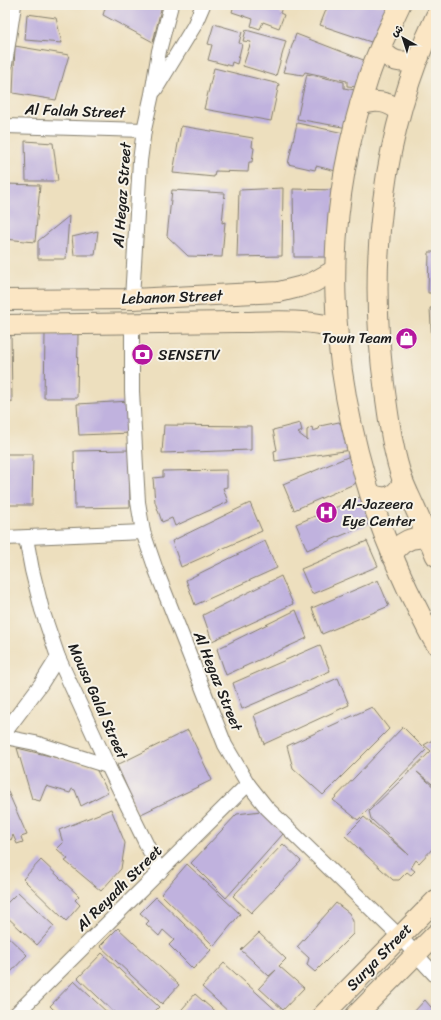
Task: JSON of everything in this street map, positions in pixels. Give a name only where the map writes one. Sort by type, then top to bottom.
[{"type":"street","points":[[5,64],[14,5]]},
{"type":"street","name":"Al Hegaz Street","points":[[132,299],[140,161],[144,130],[159,51],[171,5]]},
{"type":"street","name":"Al Hegaz Street","points":[[152,94],[190,33],[203,5]]},
{"type":"street","points":[[400,5],[368,77],[349,146],[337,220],[334,294],[346,398],[355,440],[370,493],[392,556],[413,602],[436,644]]},
{"type":"street","points":[[432,547],[403,481],[394,445],[385,394],[378,335],[377,298],[380,225],[400,111],[419,56],[436,16]]},
{"type":"street","points":[[381,46],[383,52],[393,60],[407,62],[419,56]]},
{"type":"street","points":[[360,105],[376,101],[385,102],[393,105],[400,111]]},
{"type":"street","name":"Al Falah Street","points":[[5,126],[144,130]]},
{"type":"street","name":"Lebanon Street","points":[[5,300],[132,299],[279,292],[314,282],[335,270]]},
{"type":"street","points":[[279,292],[285,295],[291,305],[292,311],[287,322]]},
{"type":"street","name":"Lebanon Street","points":[[5,325],[287,322],[323,324],[337,329]]},
{"type":"street","name":"Al Hegaz Street","points":[[132,323],[132,392],[138,502],[143,532],[156,570],[219,730],[236,765],[248,784],[267,808],[399,936],[436,976]]},
{"type":"street","points":[[370,493],[381,498],[393,495],[401,486],[403,481]]},
{"type":"street","points":[[5,538],[143,532]]},
{"type":"street","points":[[392,556],[396,549],[407,540],[422,537],[432,547]]},
{"type":"street","name":"Mousa Galal Street","points":[[26,538],[42,610],[58,657],[108,766],[160,872]]},
{"type":"street","points":[[5,732],[41,684],[58,657]]},
{"type":"street","points":[[5,737],[35,742],[108,766]]},
{"type":"street","name":"Al Reyadh Street","points":[[15,1015],[248,784]]},
{"type":"street","name":"Surya Street","points":[[323,1015],[436,900]]},
{"type":"street","name":"Surya Street","points":[[356,1015],[436,934]]},
{"type":"building","points":[[106,5],[162,5],[153,42],[103,15]]},
{"type":"building","points":[[234,5],[283,5],[280,13],[284,15],[279,28],[263,22],[260,29],[251,26],[253,19],[232,12]]},
{"type":"building","points":[[328,5],[393,5],[377,44],[320,25]]},
{"type":"building","points":[[27,14],[56,18],[62,43],[25,40]]},
{"type":"building","points":[[214,24],[242,32],[239,43],[242,44],[237,64],[232,62],[231,66],[208,60],[212,45],[208,44]]},
{"type":"building","points":[[246,30],[286,41],[276,76],[243,66],[251,42],[243,41]]},
{"type":"building","points":[[296,34],[366,61],[357,87],[347,86],[347,81],[305,72],[303,75],[283,72]]},
{"type":"building","points":[[15,46],[69,55],[56,100],[13,93]]},
{"type":"building","points":[[214,68],[279,84],[271,121],[204,109]]},
{"type":"building","points":[[307,74],[344,82],[344,88],[360,91],[348,128],[297,119]]},
{"type":"building","points":[[297,123],[344,133],[336,171],[316,166],[315,170],[288,164]]},
{"type":"building","points":[[181,126],[253,138],[252,147],[254,148],[252,162],[249,162],[248,172],[215,171],[214,177],[173,173]]},
{"type":"building","points":[[25,141],[53,143],[58,181],[26,181]]},
{"type":"building","points":[[5,184],[40,185],[35,242],[5,239]]},
{"type":"building","points":[[283,188],[282,256],[237,257],[239,190]]},
{"type":"building","points":[[293,189],[336,190],[330,257],[294,257]]},
{"type":"building","points":[[172,190],[225,193],[222,223],[225,222],[222,257],[188,256],[167,236]]},
{"type":"building","points":[[69,216],[66,259],[38,259],[38,241]]},
{"type":"building","points":[[98,231],[95,255],[74,255],[72,237]]},
{"type":"building","points":[[429,252],[436,252],[436,293],[428,293]]},
{"type":"building","points":[[436,307],[436,344],[432,344],[430,308]]},
{"type":"building","points":[[5,332],[11,332],[12,402],[5,402]]},
{"type":"building","points":[[45,334],[78,334],[77,398],[44,398]]},
{"type":"building","points":[[131,401],[132,433],[79,435],[77,404]]},
{"type":"building","points":[[339,422],[341,425],[346,423],[351,450],[275,461],[274,451],[277,450],[273,430],[300,423],[302,431],[298,433],[307,440],[307,430],[312,427],[313,431],[319,429],[320,426]]},
{"type":"building","points":[[164,425],[251,426],[251,450],[162,453]]},
{"type":"building","points":[[129,450],[130,507],[75,508],[74,451]]},
{"type":"building","points":[[5,454],[33,454],[32,505],[5,505]]},
{"type":"building","points":[[350,456],[361,481],[294,510],[283,484]]},
{"type":"building","points":[[227,470],[227,487],[223,488],[228,502],[175,526],[172,518],[162,522],[155,502],[153,478],[163,477],[163,471]]},
{"type":"building","points":[[363,496],[374,522],[307,550],[296,524]]},
{"type":"building","points":[[250,503],[262,531],[181,567],[172,541]]},
{"type":"building","points":[[265,541],[277,568],[195,605],[186,580]]},
{"type":"building","points":[[367,541],[378,566],[312,594],[301,569]]},
{"type":"building","points":[[281,576],[293,604],[212,641],[203,615]]},
{"type":"building","points":[[378,580],[389,606],[322,634],[312,608]]},
{"type":"building","points":[[296,610],[307,638],[226,675],[217,649]]},
{"type":"building","points":[[320,645],[330,671],[242,709],[233,683]]},
{"type":"building","points":[[338,678],[349,705],[264,744],[254,715]]},
{"type":"building","points":[[372,707],[389,729],[323,795],[293,768],[287,746]]},
{"type":"building","points":[[403,727],[426,750],[358,820],[333,800]]},
{"type":"building","points":[[188,730],[212,780],[139,815],[117,765]]},
{"type":"building","points":[[436,738],[436,787],[417,772],[436,789],[436,845],[419,863],[416,860],[411,868],[415,871],[411,875],[407,872],[399,880],[393,880],[345,836],[364,817],[408,854],[371,819],[369,811],[431,751],[424,745]]},
{"type":"building","points":[[17,748],[95,767],[108,792],[81,806],[75,790],[72,789],[70,793],[46,786],[40,801],[32,799]]},
{"type":"building","points":[[5,785],[27,835],[21,837],[23,842],[17,844],[13,835],[11,840],[5,836]]},
{"type":"building","points":[[111,809],[125,843],[121,869],[101,891],[65,861],[68,859],[57,849],[63,843],[59,830]]},
{"type":"building","points":[[261,811],[283,834],[226,898],[191,863],[237,814]]},
{"type":"building","points":[[283,844],[301,861],[251,913],[233,896]]},
{"type":"building","points":[[41,860],[79,896],[75,900],[80,905],[66,921],[23,879]]},
{"type":"building","points":[[187,864],[240,914],[214,946],[161,894]]},
{"type":"building","points":[[18,892],[54,926],[37,945],[5,915],[5,905]]},
{"type":"building","points":[[156,897],[211,950],[193,969],[169,945],[174,940],[163,930],[159,936],[146,924],[149,921],[140,913]]},
{"type":"building","points":[[336,903],[349,913],[353,921],[353,934],[315,972],[307,965],[309,958],[297,947]]},
{"type":"building","points":[[118,928],[179,985],[162,1004],[100,946]]},
{"type":"building","points":[[259,933],[286,959],[279,966],[304,988],[283,1010],[259,988],[276,970],[269,976],[241,950]]},
{"type":"building","points":[[5,934],[27,955],[9,974],[5,970]]},
{"type":"building","points":[[102,953],[159,1007],[151,1015],[117,1015],[78,978]]},
{"type":"building","points":[[224,963],[280,1014],[232,1015],[202,987]]},
{"type":"building","points":[[74,981],[110,1015],[59,1015],[50,1006]]},
{"type":"building","points":[[195,994],[219,1015],[177,1015]]},
{"type":"building","points":[[425,1000],[436,1015],[411,1015]]},
{"type":"place","name":"Town Team","points":[[407,338]]},
{"type":"place","name":"SENSETV","points":[[142,355]]},
{"type":"place","name":"Al-Jazeera Eye Center","points":[[326,513]]}]
